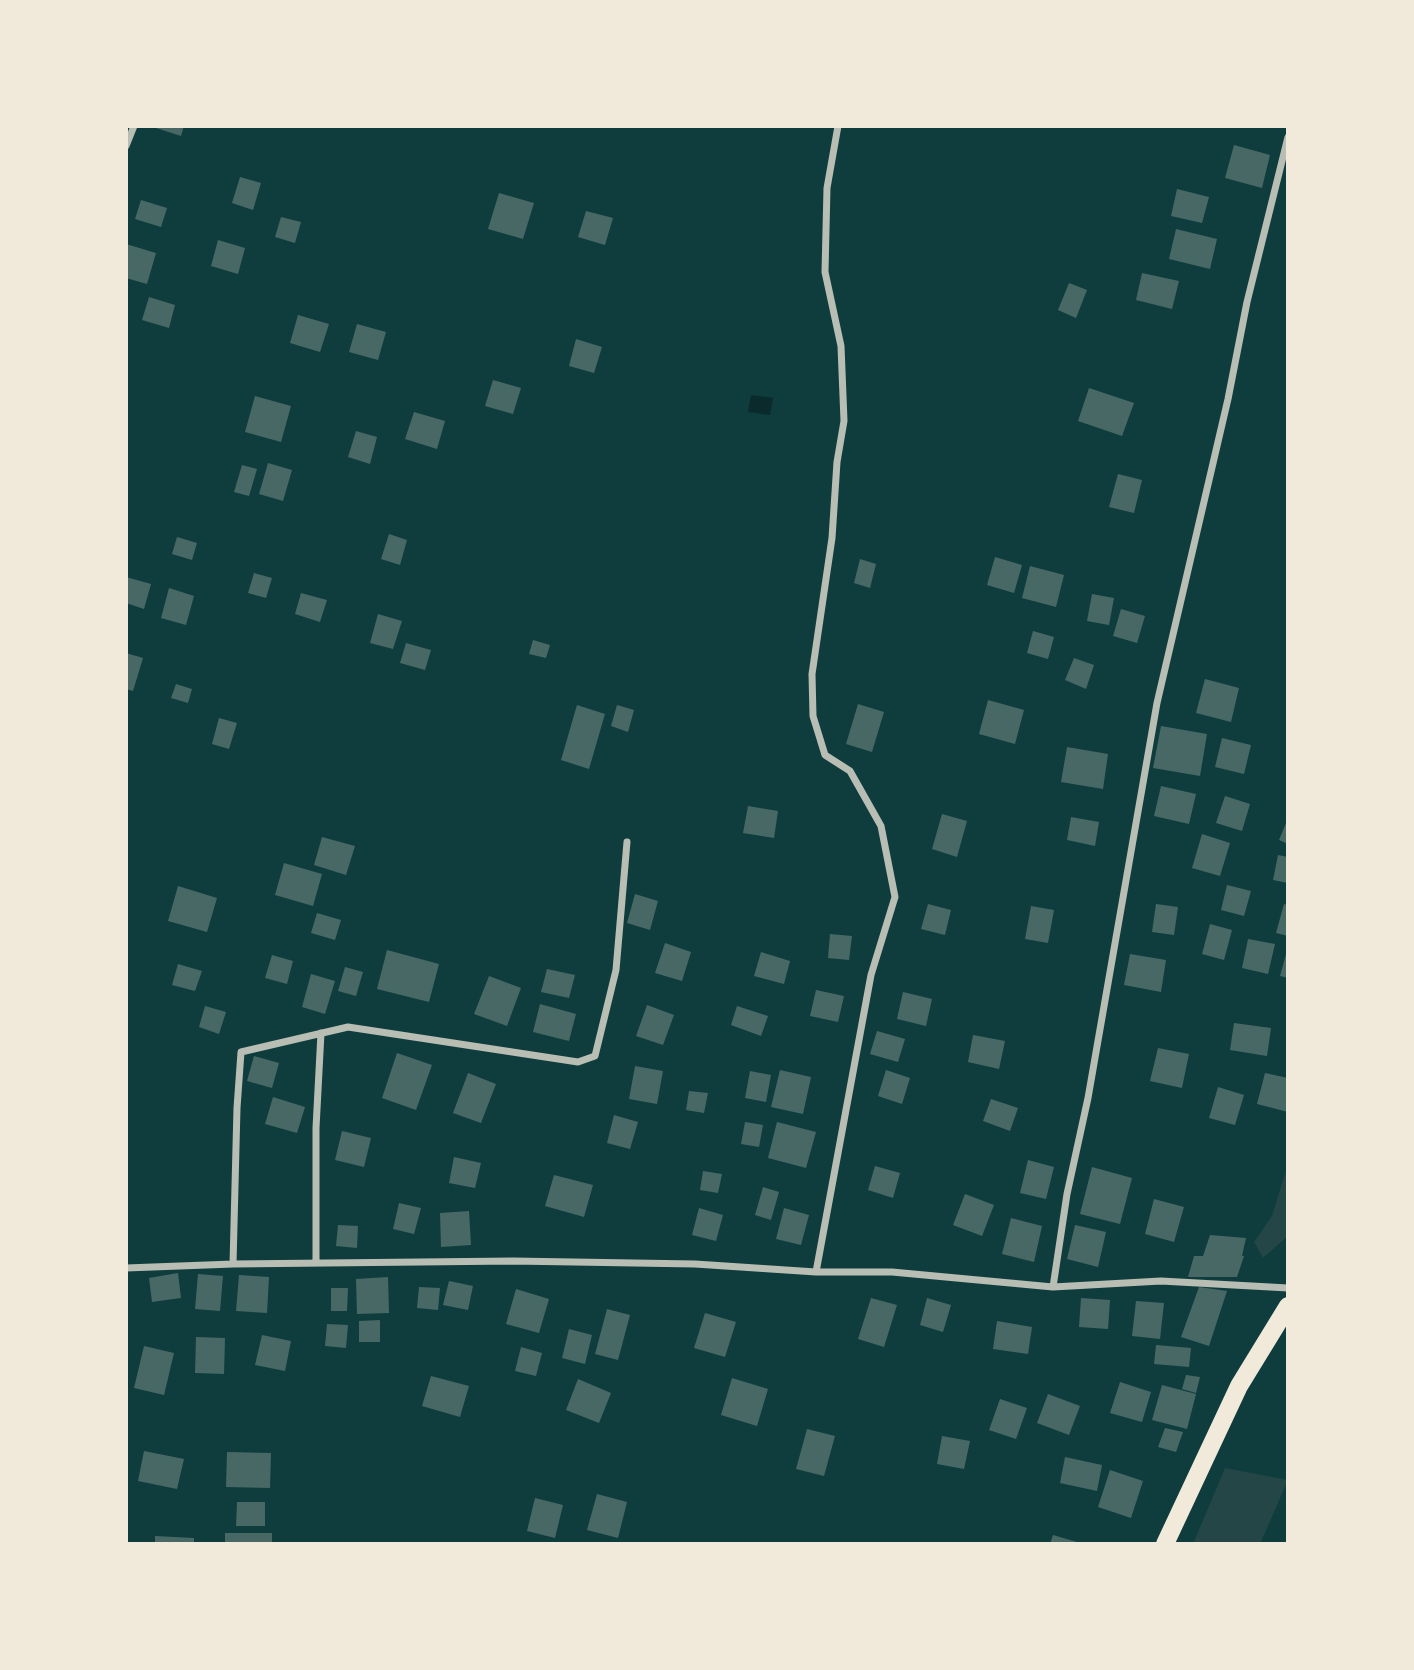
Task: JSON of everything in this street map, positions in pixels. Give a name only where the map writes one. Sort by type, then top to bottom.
[{"type":"highway","points":[[1165,1544],[1239,1385],[1288,1306]]},
{"type":"street","points":[[126,146],[134,126]]},
{"type":"street","points":[[816,1272],[871,975],[895,897],[881,827],[850,771],[825,755],[813,716],[812,674],[832,538],[837,462],[844,421],[841,346],[825,272],[827,188],[838,126]]},
{"type":"street","points":[[1053,1287],[1067,1194],[1088,1098],[1157,703],[1228,399],[1247,302],[1288,137]]},
{"type":"street","points":[[233,1264],[241,1052],[348,1027],[578,1062],[595,1056],[616,970],[627,842]]},
{"type":"street","points":[[316,1262],[316,1128],[321,1033]]},
{"type":"street","points":[[126,1268],[316,1262],[695,1264],[816,1272],[892,1272],[1053,1287],[1161,1281],[1288,1288]]},
{"type":"shaded area","points":[[751,395],[773,398],[770,415],[748,412]]},
{"type":"shaded area","points":[[1288,1164],[1288,1236],[1263,1258],[1254,1242],[1272,1216]]},
{"type":"shaded area","points":[[1225,1468],[1288,1480],[1260,1544],[1193,1544]]},
{"type":"building","points":[[184,126],[181,136],[156,128]]},
{"type":"building","points":[[1234,145],[1270,155],[1262,188],[1225,178]]},
{"type":"building","points":[[240,177],[261,183],[253,210],[232,203]]},
{"type":"building","points":[[1177,189],[1209,197],[1202,223],[1171,216]]},
{"type":"building","points":[[499,193],[534,203],[523,239],[488,229]]},
{"type":"building","points":[[141,200],[167,208],[161,227],[135,219]]},
{"type":"building","points":[[586,211],[613,218],[605,245],[578,237]]},
{"type":"building","points":[[281,217],[301,222],[295,243],[275,237]]},
{"type":"building","points":[[1176,229],[1217,239],[1210,269],[1169,259]]},
{"type":"building","points":[[218,240],[245,248],[238,274],[211,266]]},
{"type":"building","points":[[126,244],[156,253],[147,284],[126,278]]},
{"type":"building","points":[[1142,273],[1179,281],[1172,309],[1136,300]]},
{"type":"building","points":[[1069,283],[1087,290],[1076,318],[1058,310]]},
{"type":"building","points":[[149,297],[175,305],[169,328],[142,320]]},
{"type":"building","points":[[298,315],[329,324],[320,352],[290,343]]},
{"type":"building","points":[[357,324],[386,332],[378,360],[349,352]]},
{"type":"building","points":[[576,339],[602,347],[594,373],[569,366]]},
{"type":"building","points":[[493,380],[521,388],[513,414],[485,406]]},
{"type":"building","points":[[1089,388],[1134,403],[1122,436],[1078,421]]},
{"type":"building","points":[[255,396],[291,406],[281,442],[245,432]]},
{"type":"building","points":[[414,412],[445,421],[437,449],[405,439]]},
{"type":"building","points":[[356,431],[377,437],[370,464],[348,457]]},
{"type":"building","points":[[268,463],[292,470],[283,501],[259,494]]},
{"type":"building","points":[[242,465],[257,469],[249,496],[234,492]]},
{"type":"building","points":[[1118,474],[1142,480],[1134,513],[1109,507]]},
{"type":"building","points":[[389,534],[407,540],[400,565],[381,559]]},
{"type":"building","points":[[177,537],[197,543],[192,560],[172,554]]},
{"type":"building","points":[[995,557],[1022,565],[1014,593],[987,585]]},
{"type":"building","points":[[860,559],[876,564],[870,588],[854,583]]},
{"type":"building","points":[[1030,566],[1064,575],[1056,607],[1022,598]]},
{"type":"building","points":[[254,573],[272,578],[266,598],[248,593]]},
{"type":"building","points":[[126,577],[151,584],[144,609],[126,603]]},
{"type":"building","points":[[169,588],[194,596],[186,625],[161,618]]},
{"type":"building","points":[[301,593],[327,600],[320,622],[295,614]]},
{"type":"building","points":[[1092,594],[1114,598],[1109,625],[1087,621]]},
{"type":"building","points":[[1121,609],[1145,616],[1137,643],[1113,636]]},
{"type":"building","points":[[378,614],[402,621],[393,649],[370,643]]},
{"type":"building","points":[[1033,631],[1054,637],[1048,659],[1027,653]]},
{"type":"building","points":[[533,640],[550,645],[546,658],[529,654]]},
{"type":"building","points":[[406,643],[431,650],[425,670],[400,663]]},
{"type":"building","points":[[126,653],[143,658],[133,691],[126,689]]},
{"type":"building","points":[[1074,658],[1094,665],[1086,689],[1065,680]]},
{"type":"building","points":[[1205,679],[1239,688],[1231,722],[1196,713]]},
{"type":"building","points":[[176,684],[192,689],[188,703],[171,698]]},
{"type":"building","points":[[988,700],[1024,710],[1015,744],[979,734]]},
{"type":"building","points":[[858,704],[884,712],[872,752],[846,744]]},
{"type":"building","points":[[577,705],[605,714],[589,769],[561,760]]},
{"type":"building","points":[[617,705],[634,710],[628,732],[611,726]]},
{"type":"building","points":[[219,718],[237,723],[229,749],[212,744]]},
{"type":"building","points":[[1161,726],[1207,734],[1200,776],[1153,768]]},
{"type":"building","points":[[1222,738],[1251,745],[1244,774],[1215,767]]},
{"type":"building","points":[[1067,747],[1108,754],[1103,789],[1061,782]]},
{"type":"building","points":[[1161,786],[1196,794],[1189,824],[1154,816]]},
{"type":"building","points":[[1225,796],[1250,804],[1242,831],[1216,823]]},
{"type":"building","points":[[748,806],[778,811],[774,838],[743,833]]},
{"type":"building","points":[[942,814],[967,821],[957,857],[932,849]]},
{"type":"building","points":[[1071,817],[1099,822],[1095,846],[1067,840]]},
{"type":"building","points":[[1288,818],[1288,844],[1279,840]]},
{"type":"building","points":[[1202,834],[1230,843],[1220,876],[1192,868]]},
{"type":"building","points":[[322,837],[355,846],[346,875],[314,865]]},
{"type":"building","points":[[1278,855],[1288,857],[1288,883],[1273,880]]},
{"type":"building","points":[[284,863],[322,874],[313,906],[275,895]]},
{"type":"building","points":[[1227,885],[1251,891],[1244,916],[1221,910]]},
{"type":"building","points":[[178,886],[217,898],[207,932],[168,921]]},
{"type":"building","points":[[635,894],[658,901],[650,930],[627,923]]},
{"type":"building","points":[[928,904],[951,910],[945,935],[921,929]]},
{"type":"building","points":[[1156,904],[1178,907],[1174,935],[1152,932]]},
{"type":"building","points":[[1284,904],[1288,905],[1288,936],[1276,933]]},
{"type":"building","points":[[1031,906],[1054,910],[1048,943],[1025,939]]},
{"type":"building","points":[[317,913],[341,920],[335,940],[311,933]]},
{"type":"building","points":[[1210,924],[1232,930],[1224,960],[1202,954]]},
{"type":"building","points":[[830,934],[852,936],[849,960],[828,958]]},
{"type":"building","points":[[1248,939],[1275,944],[1268,974],[1242,968]]},
{"type":"building","points":[[665,943],[691,952],[682,981],[655,973]]},
{"type":"building","points":[[1288,947],[1288,978],[1280,976]]},
{"type":"building","points":[[387,950],[439,964],[429,1002],[377,989]]},
{"type":"building","points":[[761,952],[790,961],[784,984],[754,976]]},
{"type":"building","points":[[1130,954],[1166,960],[1161,992],[1124,985]]},
{"type":"building","points":[[272,955],[293,961],[287,984],[265,978]]},
{"type":"building","points":[[178,964],[202,971],[195,991],[172,985]]},
{"type":"building","points":[[345,967],[363,972],[356,996],[338,991]]},
{"type":"building","points":[[547,969],[575,975],[569,998],[541,992]]},
{"type":"building","points":[[311,974],[335,981],[325,1014],[302,1007]]},
{"type":"building","points":[[489,976],[521,988],[507,1026],[474,1014]]},
{"type":"building","points":[[816,990],[844,996],[838,1022],[810,1016]]},
{"type":"building","points":[[903,992],[932,999],[926,1026],[897,1019]]},
{"type":"building","points":[[540,1004],[576,1014],[569,1041],[533,1032]]},
{"type":"building","points":[[647,1005],[674,1015],[663,1045],[636,1036]]},
{"type":"building","points":[[205,1006],[226,1012],[219,1034],[199,1027]]},
{"type":"building","points":[[737,1006],[768,1016],[761,1036],[731,1025]]},
{"type":"building","points":[[1234,1023],[1271,1028],[1267,1056],[1230,1050]]},
{"type":"building","points":[[877,1031],[905,1039],[898,1062],[870,1054]]},
{"type":"building","points":[[973,1035],[1005,1041],[999,1069],[968,1062]]},
{"type":"building","points":[[1158,1048],[1189,1054],[1182,1088],[1150,1081]]},
{"type":"building","points":[[397,1053],[432,1065],[416,1110],[382,1098]]},
{"type":"building","points":[[254,1056],[279,1063],[272,1088],[247,1081]]},
{"type":"building","points":[[635,1066],[663,1071],[657,1104],[629,1099]]},
{"type":"building","points":[[780,1070],[811,1077],[803,1114],[771,1107]]},
{"type":"building","points":[[886,1070],[910,1078],[902,1104],[878,1096]]},
{"type":"building","points":[[750,1071],[771,1075],[766,1102],[745,1098]]},
{"type":"building","points":[[468,1073],[496,1084],[481,1123],[453,1113]]},
{"type":"building","points":[[1265,1073],[1288,1078],[1288,1112],[1257,1104]]},
{"type":"building","points":[[1218,1087],[1244,1095],[1235,1125],[1209,1118]]},
{"type":"building","points":[[689,1091],[708,1093],[704,1113],[686,1110]]},
{"type":"building","points":[[273,1097],[305,1107],[297,1133],[265,1124]]},
{"type":"building","points":[[991,1099],[1018,1108],[1010,1131],[983,1121]]},
{"type":"building","points":[[614,1115],[638,1122],[630,1149],[607,1143]]},
{"type":"building","points":[[745,1122],[763,1125],[759,1147],[741,1144]]},
{"type":"building","points":[[777,1122],[816,1132],[806,1168],[768,1158]]},
{"type":"building","points":[[342,1131],[371,1138],[364,1167],[335,1160]]},
{"type":"building","points":[[454,1157],[481,1163],[475,1188],[449,1183]]},
{"type":"building","points":[[1028,1160],[1054,1167],[1046,1199],[1020,1193]]},
{"type":"building","points":[[875,1166],[900,1173],[893,1198],[868,1190]]},
{"type":"building","points":[[1092,1167],[1132,1178],[1120,1224],[1080,1214]]},
{"type":"building","points":[[703,1171],[722,1174],[718,1193],[700,1190]]},
{"type":"building","points":[[554,1175],[593,1185],[584,1217],[545,1206]]},
{"type":"building","points":[[763,1187],[779,1192],[771,1220],[755,1215]]},
{"type":"building","points":[[965,1194],[994,1205],[982,1236],[953,1225]]},
{"type":"building","points":[[1154,1199],[1184,1207],[1174,1242],[1145,1234]]},
{"type":"building","points":[[399,1203],[421,1208],[414,1234],[393,1229]]},
{"type":"building","points":[[699,1208],[723,1215],[716,1241],[692,1235]]},
{"type":"building","points":[[784,1208],[809,1215],[801,1245],[776,1239]]},
{"type":"building","points":[[469,1211],[471,1245],[441,1247],[440,1213]]},
{"type":"building","points":[[1011,1218],[1042,1226],[1034,1262],[1002,1254]]},
{"type":"building","points":[[338,1225],[358,1226],[357,1248],[336,1246]]},
{"type":"building","points":[[1075,1225],[1106,1232],[1098,1267],[1067,1259]]},
{"type":"building","points":[[1210,1235],[1246,1238],[1237,1277],[1188,1277],[1194,1256],[1203,1256]]},
{"type":"building","points":[[178,1273],[181,1298],[152,1302],[149,1278]]},
{"type":"building","points":[[198,1274],[223,1276],[220,1311],[195,1309]]},
{"type":"building","points":[[239,1275],[269,1277],[267,1313],[236,1311]]},
{"type":"building","points":[[388,1277],[389,1313],[357,1314],[356,1279]]},
{"type":"building","points":[[449,1281],[473,1286],[468,1310],[443,1305]]},
{"type":"building","points":[[419,1287],[440,1288],[438,1310],[417,1308]]},
{"type":"building","points":[[1199,1287],[1227,1291],[1209,1346],[1181,1337]]},
{"type":"building","points":[[331,1288],[348,1288],[347,1311],[331,1311]]},
{"type":"building","points":[[516,1289],[549,1299],[539,1333],[506,1324]]},
{"type":"building","points":[[871,1298],[897,1305],[884,1347],[858,1339]]},
{"type":"building","points":[[927,1298],[951,1305],[943,1332],[920,1325]]},
{"type":"building","points":[[1081,1298],[1110,1300],[1108,1329],[1079,1327]]},
{"type":"building","points":[[1136,1301],[1164,1303],[1160,1339],[1132,1336]]},
{"type":"building","points":[[607,1309],[630,1315],[618,1360],[595,1354]]},
{"type":"building","points":[[705,1313],[736,1322],[725,1357],[694,1348]]},
{"type":"building","points":[[380,1320],[380,1342],[359,1342],[359,1321]]},
{"type":"building","points":[[997,1321],[1032,1327],[1028,1354],[993,1349]]},
{"type":"building","points":[[327,1324],[348,1325],[346,1348],[325,1346]]},
{"type":"building","points":[[569,1329],[592,1335],[585,1364],[562,1358]]},
{"type":"building","points":[[262,1335],[291,1341],[285,1371],[255,1365]]},
{"type":"building","points":[[196,1337],[225,1338],[224,1374],[195,1373]]},
{"type":"building","points":[[1156,1345],[1191,1348],[1189,1367],[1154,1364]]},
{"type":"building","points":[[144,1346],[174,1353],[164,1395],[134,1388]]},
{"type":"building","points":[[521,1347],[542,1353],[536,1376],[515,1371]]},
{"type":"building","points":[[1186,1375],[1200,1377],[1196,1393],[1182,1389]]},
{"type":"building","points":[[431,1376],[469,1386],[460,1417],[422,1406]]},
{"type":"building","points":[[732,1378],[768,1389],[757,1426],[721,1415]]},
{"type":"building","points":[[578,1379],[611,1393],[599,1423],[566,1410]]},
{"type":"building","points":[[1120,1382],[1151,1392],[1142,1422],[1110,1413]]},
{"type":"building","points":[[1162,1385],[1196,1394],[1187,1429],[1152,1420]]},
{"type":"building","points":[[1048,1394],[1080,1406],[1069,1435],[1037,1423]]},
{"type":"building","points":[[1000,1399],[1027,1408],[1016,1439],[989,1430]]},
{"type":"building","points":[[1165,1428],[1183,1432],[1176,1452],[1158,1447]]},
{"type":"building","points":[[807,1429],[835,1436],[824,1476],[796,1469]]},
{"type":"building","points":[[942,1436],[970,1441],[964,1469],[937,1464]]},
{"type":"building","points":[[144,1451],[184,1459],[177,1489],[138,1481]]},
{"type":"building","points":[[227,1452],[271,1453],[270,1488],[226,1487]]},
{"type":"building","points":[[1065,1457],[1102,1465],[1097,1491],[1060,1483]]},
{"type":"building","points":[[1110,1470],[1143,1481],[1131,1518],[1098,1507]]},
{"type":"building","points":[[597,1494],[627,1502],[618,1538],[587,1530]]},
{"type":"building","points":[[535,1498],[563,1505],[555,1538],[527,1531]]},
{"type":"building","points":[[237,1502],[265,1502],[265,1526],[236,1526]]},
{"type":"building","points":[[225,1533],[272,1533],[272,1544],[225,1544]]},
{"type":"building","points":[[1053,1535],[1077,1542],[1050,1544]]},
{"type":"building","points":[[155,1536],[194,1538],[194,1544],[155,1544]]}]
